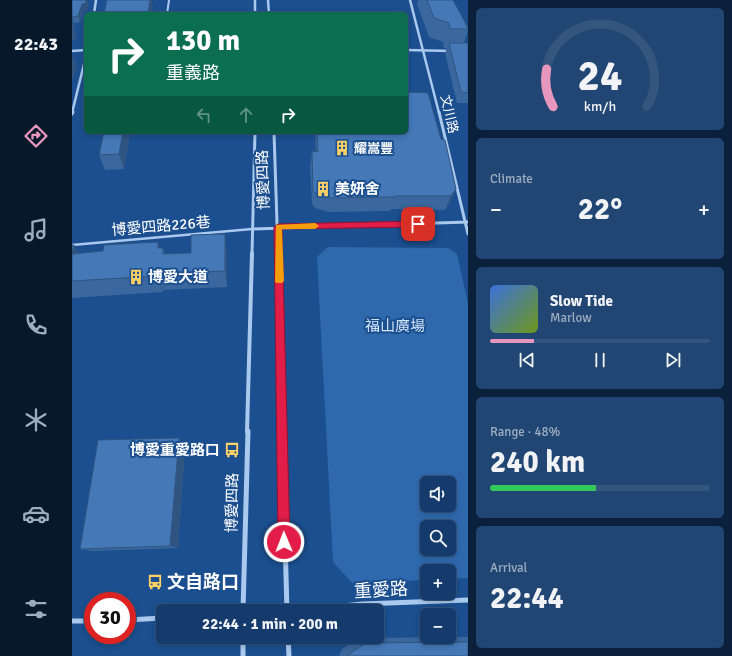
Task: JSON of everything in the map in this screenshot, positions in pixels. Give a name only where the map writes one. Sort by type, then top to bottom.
[{"type":"street","points":[[94,12],[96,0]]},
{"type":"street","points":[[255,0],[255,12]]},
{"type":"street","points":[[268,0],[269,12]]},
{"type":"street","name":"文川路","points":[[410,0],[425,50],[467,222],[468,234]]},
{"type":"street","points":[[72,51],[84,50]]},
{"type":"street","points":[[408,50],[454,51]]},
{"type":"street","points":[[72,114],[84,64]]},
{"type":"street","name":"博愛四路","points":[[242,604],[255,134]]},
{"type":"street","name":"博愛四路","points":[[274,134],[278,227],[284,542],[287,604]]},
{"type":"street","points":[[252,229],[467,222]]},
{"type":"street","name":"重愛路","points":[[362,604],[468,600]]},
{"type":"street","points":[[136,620],[156,618]]},
{"type":"street","points":[[72,621],[84,621]]},
{"type":"street","points":[[243,644],[243,656]]},
{"type":"street","points":[[288,644],[289,656]]},
{"type":"lane","points":[[167,12],[169,0]]},
{"type":"lane","name":"博愛四路226巷","points":[[72,245],[252,229]]},
{"type":"green space","name":"福山廣場","points":[[328,247],[448,248],[457,254],[468,303],[468,578],[456,579],[456,564],[420,564],[420,580],[352,583],[333,562],[317,257]]},
{"type":"building","points":[[72,0],[86,0],[86,3],[82,4],[78,16],[72,17]]},
{"type":"building","points":[[107,0],[150,0],[148,12],[104,12]]},
{"type":"building","points":[[427,0],[453,0],[468,29],[450,29],[449,23],[434,18]]},
{"type":"building","points":[[449,43],[468,43],[468,93],[461,92]]},
{"type":"building","points":[[408,92],[428,93],[441,139],[445,140],[456,189],[451,196],[332,198],[317,194],[313,191],[312,151],[318,152],[317,134],[408,134]]},
{"type":"building","points":[[104,134],[123,134],[119,154],[99,155]]},
{"type":"building","points":[[225,234],[225,271],[157,274],[157,276],[72,281],[72,254],[103,251],[104,245],[158,242],[158,248],[163,248],[163,254],[191,253],[191,235]]},
{"type":"building","points":[[179,438],[170,546],[80,549],[98,440]]},
{"type":"building","points":[[420,642],[420,644],[456,644],[456,642],[468,642],[468,656],[347,656],[365,644]]},
{"type":"slow traffic","points":[[279,281],[278,227],[315,226]]},
{"type":"place","name":"耀嵩豐","points":[[342,148]]},
{"type":"place","name":"美妍舍","points":[[323,189]]},
{"type":"place","name":"博愛大道","points":[[136,277]]},
{"type":"place","name":"博愛重愛路口","points":[[232,450]]},
{"type":"place","name":"文自路口","points":[[155,582]]},
{"type":"route","points":[[284,542],[278,227],[418,224]]}]
